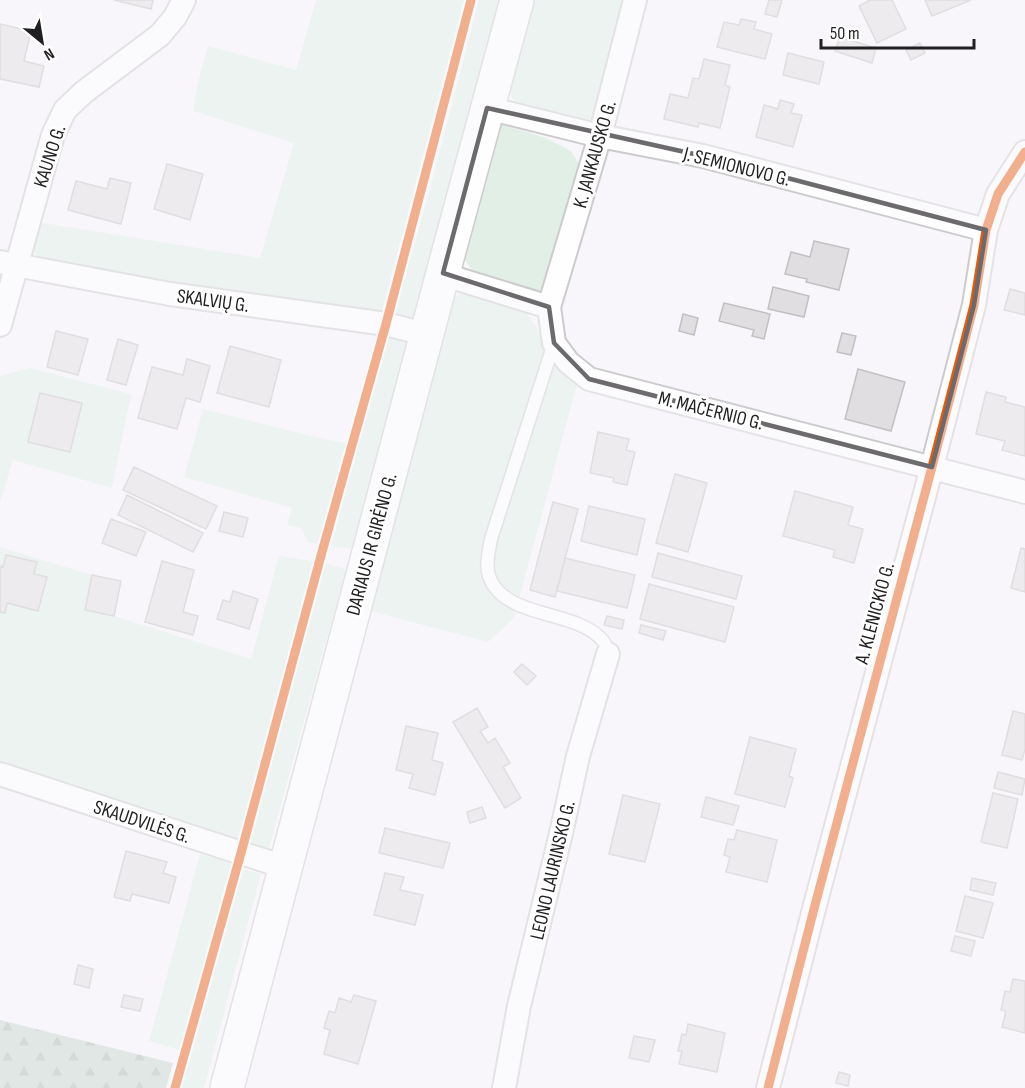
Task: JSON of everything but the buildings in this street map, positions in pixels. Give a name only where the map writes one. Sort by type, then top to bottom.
[{"type":"highway","name":"DARIAUS IR GIRĖNO G.","points":[[227,1088],[517,0]]},
{"type":"street","name":"KAUNO G.","points":[[0,326],[8,264],[53,135],[65,110],[84,92],[160,35],[175,17],[184,0]]},
{"type":"street","name":"K. JANKAUSKO G.","points":[[549,308],[600,136],[634,0]]},
{"type":"street","name":"J. SEMIONOVO G.","points":[[487,108],[600,136],[703,156],[986,230]]},
{"type":"street","name":"A. KLENICKIO G.","points":[[768,1088],[974,305],[986,230],[998,194],[1025,152]]},
{"type":"street","name":"SKALVIŲ G.","points":[[8,264],[170,294],[386,324],[427,333]]},
{"type":"street","points":[[443,273],[549,308],[554,343]]},
{"type":"street","name":"M. MAČERNIO G.","points":[[554,343],[568,362],[589,379],[1025,492]]},
{"type":"street","name":"LEONO LAURINSKO G.","points":[[504,1088],[519,1006],[578,756],[609,654]]},
{"type":"street","name":"SKAUDVILĖS G.","points":[[0,774],[285,867]]},
{"type":"lane","points":[[554,343],[491,539],[488,574],[494,586],[506,598],[528,609],[581,626],[596,634],[605,642],[609,654]]},
{"type":"highlighted area","points":[[487,108],[703,156],[986,230],[974,305],[932,467],[589,379],[554,343],[549,307],[443,273]]},
{"type":"shaded area","points":[[316,0],[464,0],[381,315],[159,283],[43,261],[32,249],[38,222],[260,258],[294,143],[193,111],[198,82],[208,46],[296,70]]},
{"type":"shaded area","points":[[479,0],[499,0],[413,320],[394,316],[429,193]]},
{"type":"shaded area","points":[[533,0],[630,0],[593,123],[520,106],[512,98],[509,89]]},
{"type":"shaded area","points":[[499,124],[546,138],[571,151],[580,166],[570,214],[541,291],[479,275],[469,266],[463,253]]},
{"type":"shaded area","points":[[468,291],[505,302],[525,313],[536,327],[553,363],[577,384],[514,618],[488,642],[370,611],[452,300]]},
{"type":"shaded area","points":[[388,335],[408,340],[351,549],[331,546]]},
{"type":"shaded area","points":[[30,368],[131,394],[112,488],[13,460],[0,503],[0,376]]},
{"type":"shaded area","points":[[203,409],[349,444],[321,545],[308,542],[301,528],[287,525],[292,508],[184,477]]},
{"type":"shaded area","points":[[0,547],[92,575],[85,610],[114,616],[251,659],[279,556],[313,561],[239,846],[0,766]]},
{"type":"shaded area","points":[[324,563],[346,569],[269,848],[250,844]]},
{"type":"shaded area","points":[[200,854],[231,863],[180,1050],[149,1041]]},
{"type":"shaded area","points":[[243,869],[261,874],[204,1088],[182,1088]]},
{"type":"green space","points":[[0,1020],[173,1063],[166,1088],[0,1088]]},
{"type":"cycle path","points":[[175,1088],[386,324],[471,0]]},
{"type":"cycle path","points":[[768,1088],[974,305],[986,230],[998,194],[1025,152]]}]
